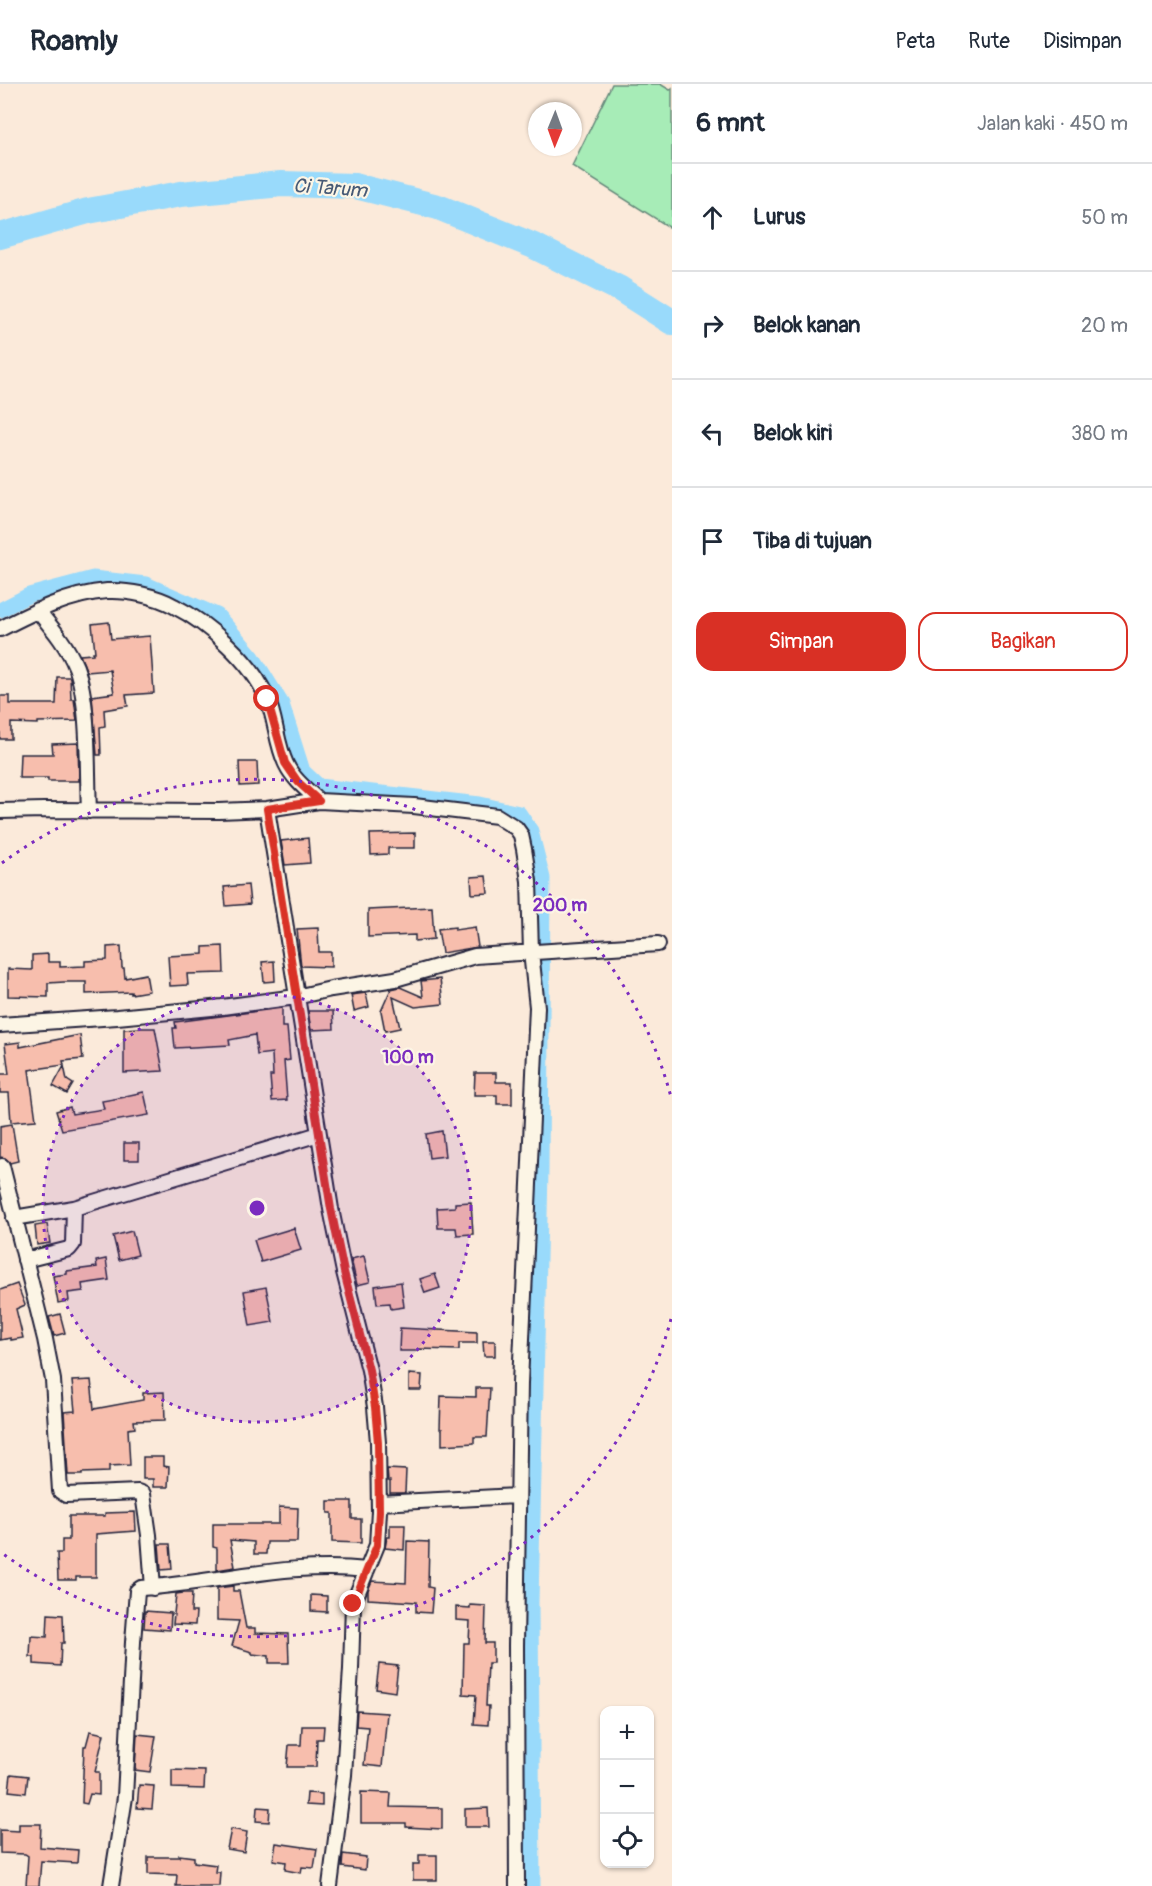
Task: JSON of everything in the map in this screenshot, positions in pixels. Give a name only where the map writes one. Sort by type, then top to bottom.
[{"type":"street","points":[[0,629],[37,610],[84,595],[108,591],[127,592],[173,605],[207,627],[245,664],[267,699],[285,763],[298,782],[319,801]]},
{"type":"street","points":[[37,610],[62,639],[76,668],[83,695],[89,811]]},
{"type":"street","points":[[0,811],[219,811],[267,809],[319,801],[414,806],[497,816],[516,828],[521,835],[527,864],[531,952],[537,1007],[517,1496],[517,1886]]},
{"type":"street","points":[[267,809],[336,1238],[369,1370],[378,1443],[377,1545],[353,1604],[345,1765],[330,1886]]},
{"type":"street","points":[[0,1025],[140,1015],[296,997],[395,979],[475,956],[658,944]]},
{"type":"street","points":[[14,1218],[74,1208],[320,1134]]},
{"type":"street","points":[[2,1167],[53,1380],[60,1491],[66,1495],[138,1492],[143,1494],[153,1587]]},
{"type":"street","points":[[25,1260],[69,1249],[73,1244],[74,1208]]},
{"type":"street","points":[[379,1503],[517,1496]]},
{"type":"street","points":[[111,1886],[125,1797],[138,1591],[141,1588],[299,1568],[342,1567],[367,1570]]},
{"type":"green space","points":[[612,84],[660,84],[670,90],[672,88],[672,229],[572,166],[577,156],[582,156],[582,146]]},
{"type":"building","points":[[109,622],[111,639],[150,636],[154,693],[126,695],[128,706],[104,710],[105,726],[100,727],[101,755],[97,755],[92,696],[114,693],[110,670],[87,672],[80,655],[95,652],[92,624]]},
{"type":"building","points":[[57,677],[70,677],[71,699],[74,699],[77,721],[38,722],[38,724],[11,723],[11,739],[0,739],[0,696],[10,696],[10,704],[56,704]]},
{"type":"building","points":[[78,743],[79,781],[19,778],[20,754],[53,754],[52,744]]},
{"type":"building","points":[[239,762],[257,762],[258,785],[240,786]]},
{"type":"building","points":[[415,833],[415,848],[388,848],[388,854],[371,855],[370,834]]},
{"type":"building","points":[[308,838],[310,863],[285,865],[281,841]]},
{"type":"building","points":[[486,876],[488,893],[472,894],[471,877]]},
{"type":"building","points":[[248,885],[250,904],[226,906],[224,887]]},
{"type":"building","points":[[432,907],[434,939],[415,941],[415,935],[368,937],[368,910]]},
{"type":"building","points":[[455,927],[455,930],[475,927],[478,947],[442,953],[438,929]]},
{"type":"building","points":[[318,928],[319,952],[331,952],[331,967],[301,966],[297,929]]},
{"type":"building","points":[[121,946],[125,978],[146,974],[149,991],[131,994],[131,992],[86,994],[86,982],[64,982],[48,983],[48,997],[8,996],[8,969],[32,970],[32,955],[48,954],[48,962],[60,962],[60,967],[85,966],[85,961],[107,960],[107,947]]},
{"type":"building","points":[[223,946],[224,973],[187,974],[188,985],[170,986],[168,956],[203,954],[203,947]]},
{"type":"building","points":[[274,961],[275,981],[264,982],[262,962]]},
{"type":"building","points":[[440,979],[443,1004],[415,1007],[393,997],[400,1028],[385,1031],[381,1011],[391,989],[400,987],[423,997],[421,981]]},
{"type":"building","points":[[366,993],[369,1007],[354,1011],[351,995]]},
{"type":"building","points":[[282,1008],[282,1027],[287,1027],[290,1060],[284,1061],[287,1100],[272,1101],[270,1076],[273,1076],[272,1053],[257,1055],[255,1035],[229,1040],[230,1045],[175,1048],[173,1028],[176,1028],[175,1022]]},
{"type":"building","points":[[308,1011],[333,1011],[334,1029],[311,1030]]},
{"type":"building","points":[[155,1028],[163,1071],[124,1073],[124,1029]]},
{"type":"building","points":[[80,1035],[83,1059],[63,1061],[64,1065],[29,1070],[36,1120],[11,1122],[9,1093],[0,1093],[0,1074],[9,1074],[5,1044],[20,1042],[20,1047]]},
{"type":"building","points":[[64,1066],[67,1080],[73,1084],[67,1094],[53,1086]]},
{"type":"building","points":[[475,1073],[496,1073],[496,1082],[512,1082],[512,1104],[497,1104],[497,1095],[474,1095]]},
{"type":"building","points":[[144,1092],[149,1115],[62,1130],[56,1111],[70,1107],[72,1114],[104,1109],[102,1101]]},
{"type":"building","points":[[12,1124],[18,1161],[10,1163],[0,1157],[0,1126]]},
{"type":"building","points":[[442,1131],[445,1156],[429,1158],[426,1134]]},
{"type":"building","points":[[124,1143],[139,1143],[139,1160],[124,1160]]},
{"type":"building","points":[[471,1202],[473,1234],[457,1235],[456,1228],[438,1228],[437,1208],[455,1207],[455,1203]]},
{"type":"building","points":[[47,1224],[50,1243],[37,1245],[35,1226]]},
{"type":"building","points":[[294,1228],[301,1250],[261,1262],[254,1240]]},
{"type":"building","points":[[132,1231],[138,1255],[119,1260],[113,1236]]},
{"type":"building","points":[[364,1256],[370,1282],[357,1285],[351,1259]]},
{"type":"building","points":[[106,1259],[109,1280],[82,1284],[83,1291],[68,1293],[69,1301],[58,1303],[53,1276],[67,1274],[67,1271],[97,1267],[96,1261]]},
{"type":"building","points":[[435,1274],[440,1288],[425,1293],[420,1279]]},
{"type":"building","points":[[401,1282],[404,1307],[391,1309],[390,1303],[377,1304],[375,1286]]},
{"type":"building","points":[[17,1284],[25,1305],[16,1309],[23,1338],[0,1340],[0,1290]]},
{"type":"building","points":[[266,1287],[273,1322],[250,1326],[244,1291]]},
{"type":"building","points":[[60,1314],[65,1333],[54,1336],[49,1317]]},
{"type":"building","points":[[400,1328],[477,1332],[477,1343],[459,1343],[459,1350],[399,1351]]},
{"type":"building","points":[[483,1341],[495,1341],[495,1356],[484,1356]]},
{"type":"building","points":[[409,1374],[422,1375],[421,1390],[409,1390]]},
{"type":"building","points":[[91,1380],[94,1409],[143,1400],[143,1393],[164,1392],[165,1420],[134,1421],[135,1428],[128,1429],[130,1465],[109,1466],[109,1472],[68,1475],[64,1412],[75,1411],[72,1381]]},
{"type":"building","points":[[476,1388],[490,1388],[487,1437],[474,1437],[474,1443],[442,1445],[441,1396],[476,1397]]},
{"type":"building","points":[[143,1457],[163,1457],[163,1466],[169,1467],[168,1487],[153,1487],[153,1479],[143,1479]]},
{"type":"building","points":[[387,1469],[406,1470],[405,1493],[390,1493]]},
{"type":"building","points":[[328,1501],[352,1501],[352,1519],[361,1519],[361,1543],[332,1542],[332,1513],[328,1513]]},
{"type":"building","points":[[279,1507],[298,1508],[297,1542],[267,1542],[266,1554],[254,1554],[254,1542],[230,1540],[235,1567],[217,1570],[217,1548],[213,1547],[213,1524],[279,1524]]},
{"type":"building","points":[[135,1512],[136,1531],[96,1534],[96,1577],[58,1580],[57,1553],[62,1553],[62,1540],[69,1540],[69,1516],[105,1516],[105,1513]]},
{"type":"building","points":[[390,1525],[405,1525],[404,1550],[385,1548],[387,1537],[390,1537]]},
{"type":"building","points":[[407,1541],[429,1542],[428,1587],[433,1588],[431,1613],[416,1612],[416,1602],[368,1599],[368,1590],[372,1581],[406,1583]]},
{"type":"building","points":[[159,1544],[170,1544],[172,1569],[161,1570]]},
{"type":"building","points":[[233,1586],[233,1591],[239,1591],[246,1628],[255,1628],[255,1633],[288,1634],[289,1663],[269,1663],[269,1656],[252,1654],[252,1652],[232,1646],[239,1621],[217,1620],[217,1588]]},
{"type":"building","points":[[192,1593],[191,1612],[196,1612],[195,1625],[173,1624],[176,1594]]},
{"type":"building","points":[[311,1595],[327,1596],[327,1612],[311,1611]]},
{"type":"building","points":[[470,1605],[486,1606],[485,1643],[493,1643],[493,1663],[488,1663],[486,1706],[489,1706],[488,1725],[474,1724],[476,1695],[463,1694],[464,1643],[469,1643],[470,1621],[456,1620],[456,1607],[470,1608]]},
{"type":"building","points":[[145,1611],[171,1613],[170,1630],[144,1628]]},
{"type":"building","points":[[48,1614],[63,1615],[64,1643],[61,1643],[60,1666],[34,1664],[34,1657],[30,1657],[31,1636],[47,1637]]},
{"type":"building","points":[[379,1664],[398,1666],[395,1692],[376,1689]]},
{"type":"building","points":[[357,1711],[387,1713],[382,1767],[364,1765],[368,1727],[356,1726]]},
{"type":"building","points":[[302,1726],[324,1726],[323,1739],[317,1739],[316,1767],[287,1767],[289,1745],[301,1745]]},
{"type":"building","points":[[90,1731],[104,1734],[95,1772],[99,1772],[99,1795],[90,1794],[87,1804],[82,1803],[84,1746],[86,1746]]},
{"type":"building","points":[[137,1734],[156,1736],[150,1772],[135,1770]]},
{"type":"building","points":[[172,1770],[205,1771],[204,1789],[172,1788]]},
{"type":"building","points":[[11,1774],[28,1776],[26,1793],[9,1791]]},
{"type":"building","points":[[139,1785],[154,1786],[152,1809],[137,1808]]},
{"type":"building","points":[[361,1792],[391,1793],[390,1807],[442,1808],[442,1829],[406,1827],[406,1823],[361,1823]]},
{"type":"building","points":[[307,1793],[322,1794],[322,1806],[306,1805]]},
{"type":"building","points":[[257,1807],[270,1808],[269,1822],[256,1821]]},
{"type":"building","points":[[488,1808],[489,1827],[465,1827],[465,1809]]},
{"type":"building","points":[[19,1824],[41,1824],[40,1847],[78,1850],[77,1863],[41,1861],[39,1886],[26,1886],[28,1856],[0,1853],[0,1830],[19,1831]]},
{"type":"building","points":[[231,1829],[247,1832],[244,1852],[227,1849]]},
{"type":"building","points":[[276,1843],[317,1849],[314,1868],[302,1867],[301,1873],[285,1870],[286,1862],[273,1860]]},
{"type":"building","points":[[343,1854],[366,1857],[365,1870],[342,1867]]},
{"type":"building","points":[[179,1855],[194,1857],[194,1862],[216,1865],[215,1872],[220,1872],[219,1886],[176,1886],[177,1875],[148,1874],[148,1857],[179,1857]]},
{"type":"building","points":[[419,1855],[437,1855],[437,1880],[413,1880],[413,1864],[419,1864]]},
{"type":"waterway","name":"Ci Tarum","points":[[0,236],[88,211],[181,194],[281,184],[355,186],[438,207],[534,246],[620,289],[672,322]]},
{"type":"waterway","points":[[0,610],[29,595],[93,578],[146,584],[217,615],[253,657],[282,704],[303,771],[319,786],[480,804],[519,813],[531,831],[543,878],[541,1172],[531,1602],[533,1886]]},
{"type":"route","points":[[267,699],[285,763],[298,782],[319,801],[267,809],[336,1238],[369,1370],[375,1407],[378,1443],[379,1530],[374,1555],[353,1604]]}]
